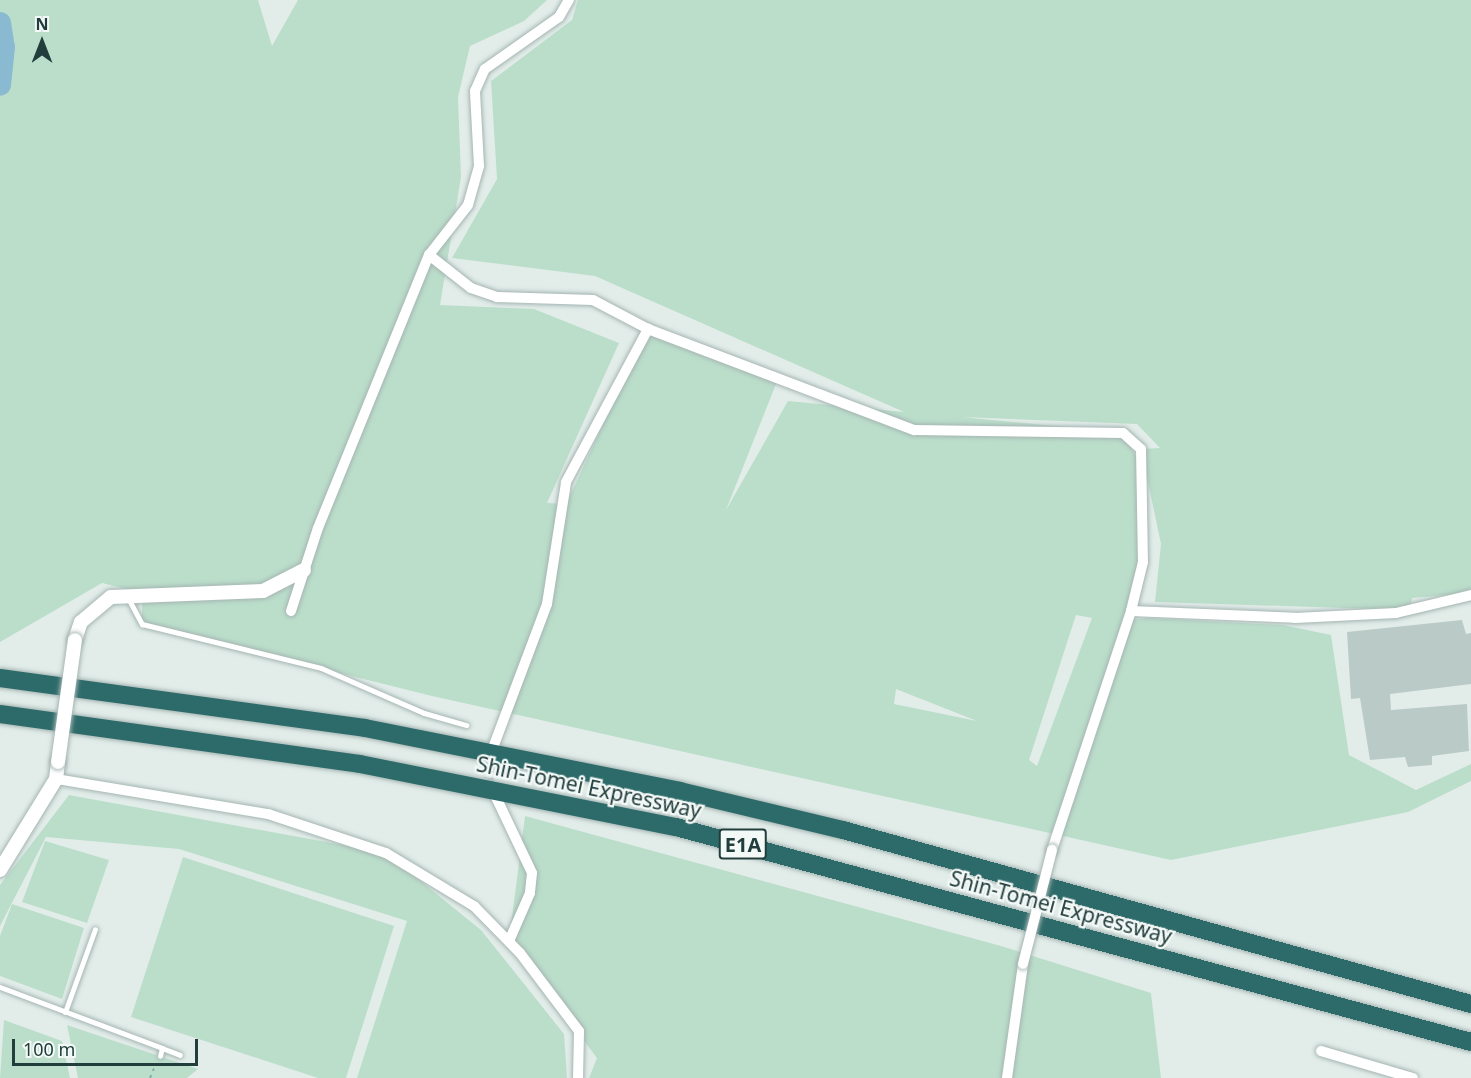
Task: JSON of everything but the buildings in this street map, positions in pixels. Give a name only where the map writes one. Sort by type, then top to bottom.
[{"type":"highway","name":"Shin-Tomei Expressway","points":[[0,678],[365,728],[680,791],[843,830],[1471,1004]]},
{"type":"highway","name":"Shin-Tomei Expressway","points":[[0,714],[360,764],[665,824],[1471,1042]]},
{"type":"street","points":[[291,611],[304,570],[429,255],[468,205],[478,166],[475,91],[485,69],[559,17],[569,0]]},
{"type":"street","points":[[429,255],[471,288],[497,297],[593,300],[648,329],[914,430],[1123,433],[1141,449],[1143,562],[1131,611],[1052,850],[1023,964],[1008,1078]]},
{"type":"street","points":[[494,745],[547,604],[566,482],[648,329]]},
{"type":"street","points":[[0,870],[56,779],[75,640],[93,608],[126,593],[194,598],[262,591],[304,570]]},
{"type":"street","points":[[1131,611],[1295,618],[1396,613],[1471,595]]},
{"type":"street","points":[[56,779],[268,814],[386,853],[449,890],[508,941],[579,1030],[578,1078]]},
{"type":"street","points":[[495,795],[532,873],[530,893],[508,941]]},
{"type":"street","points":[[1321,1051],[1413,1078]]},
{"type":"lane","points":[[126,593],[142,624],[321,668],[424,713],[466,724]]},
{"type":"lane","points":[[65,1012],[95,929]]},
{"type":"lane","points":[[0,987],[180,1055]]},
{"type":"lane","points":[[160,1056],[162,1048]]},
{"type":"path","points":[[150,1078],[160,1056]]},
{"type":"green space","points":[[0,0],[258,0],[272,46],[298,0],[547,0],[524,21],[470,46],[458,97],[461,177],[440,305],[534,309],[619,343],[547,503],[566,504],[648,329],[778,379],[726,510],[788,401],[904,412],[595,276],[452,258],[497,179],[491,81],[572,20],[578,0],[1471,0],[1471,593],[1412,598],[1410,610],[1155,602],[1161,544],[1141,449],[1160,448],[1137,424],[962,417],[1123,433],[1142,468],[1143,562],[1124,621],[1148,618],[1283,625],[1331,635],[1349,755],[1416,790],[1471,764],[1471,781],[1408,812],[1171,860],[432,696],[142,624],[142,593],[102,583],[0,642]],"holes":[[[1076,615],[1092,618],[1037,766],[1029,760]],[[896,689],[977,721],[894,704]]]},
{"type":"green space","points":[[69,795],[386,853],[481,930],[564,1034],[567,1078],[357,1078],[407,921],[179,849],[46,837],[0,926],[0,885]]},
{"type":"green space","points":[[525,816],[1001,946],[1151,993],[1161,1078],[589,1078],[597,1058],[509,941]]},
{"type":"green space","points":[[45,841],[109,860],[87,923],[22,902]]},
{"type":"green space","points":[[183,857],[394,926],[346,1078],[318,1078],[131,1017]]},
{"type":"green space","points":[[12,904],[84,928],[62,999],[0,976],[0,936]]},
{"type":"green space","points":[[4,1020],[62,1041],[70,1078],[0,1078]]},
{"type":"green space","points":[[67,1025],[198,1069],[187,1078],[78,1078]]},
{"type":"waterway","points":[[0,23],[4,47],[0,85]]},
{"type":"tunnel","points":[[493,748],[488,779],[494,793]]}]
